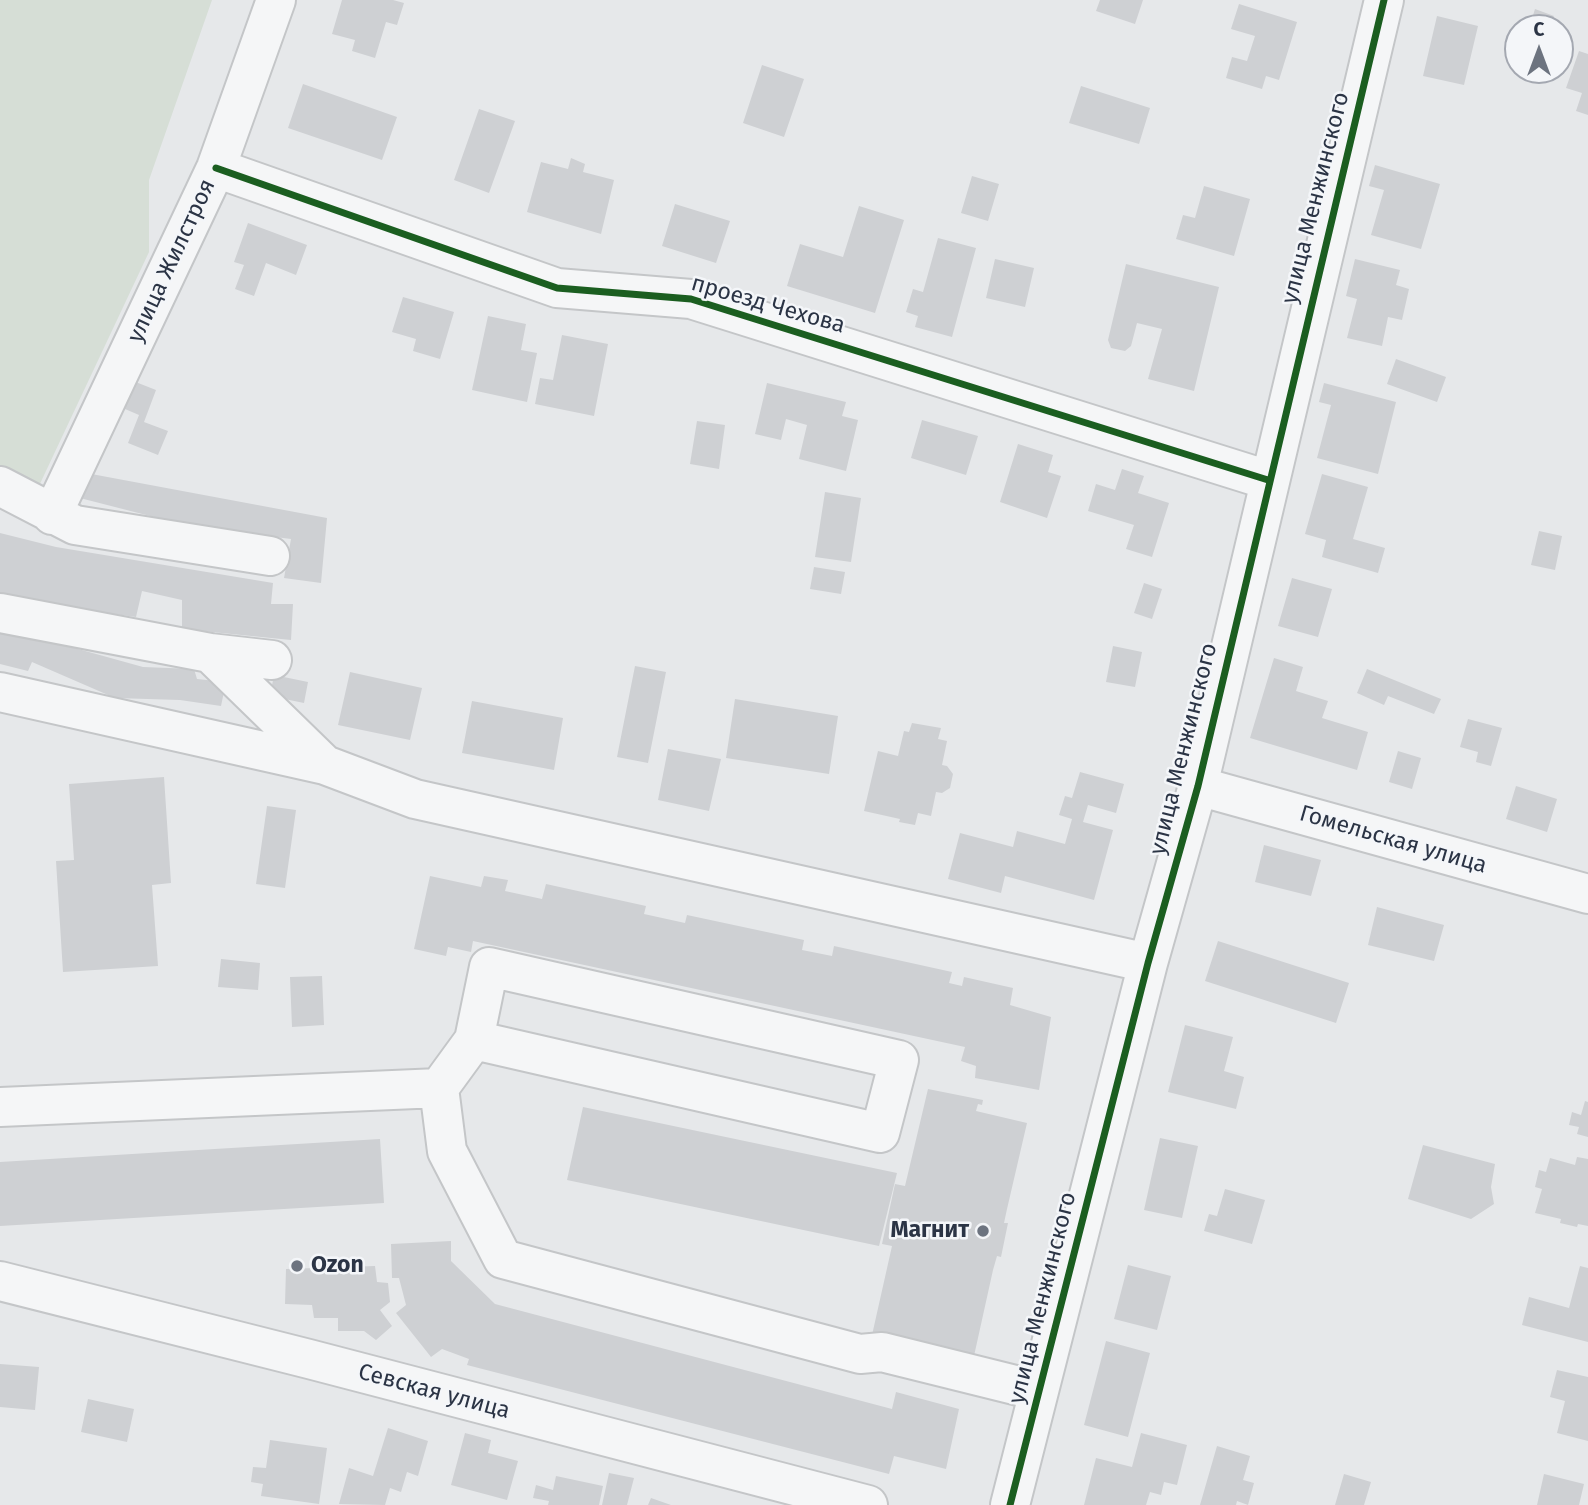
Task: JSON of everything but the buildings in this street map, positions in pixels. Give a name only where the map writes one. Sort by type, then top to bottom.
[{"type":"street","name":"улица Жилстроя","points":[[52,514],[216,167],[276,0]]},
{"type":"street","name":"улица Менжинского","points":[[1010,1505],[1148,963],[1198,786],[1268,480],[1384,0]]},
{"type":"street","name":"проезд Чехова","points":[[216,167],[557,288],[691,299],[1268,480]]},
{"type":"street","points":[[0,486],[75,525],[270,556]]},
{"type":"street","points":[[0,613],[210,653],[272,660]]},
{"type":"street","points":[[210,653],[325,765]]},
{"type":"street","points":[[0,692],[325,765],[415,799],[1148,963]]},
{"type":"street","name":"Гомельская улица","points":[[1198,786],[1588,894]]},
{"type":"street","points":[[474,1040],[880,1133],[899,1060],[489,967],[474,1040],[439,1088],[447,1151],[503,1259],[860,1354],[883,1352],[1039,1391]]},
{"type":"street","points":[[0,1107],[439,1088]]},
{"type":"street","name":"Севская улица","points":[[0,1281],[868,1505]]},
{"type":"shaded area","points":[[0,0],[212,0],[149,180],[149,252],[38,488],[0,466]]},
{"type":"cycle path","points":[[1010,1505],[1148,963],[1198,786],[1384,0]]},
{"type":"cycle path","points":[[216,168],[557,288],[691,299],[1268,480]]},
{"type":"place","name":"Магнит","points":[[983,1231]]},
{"type":"place","name":"Ozon","points":[[297,1266]]}]
